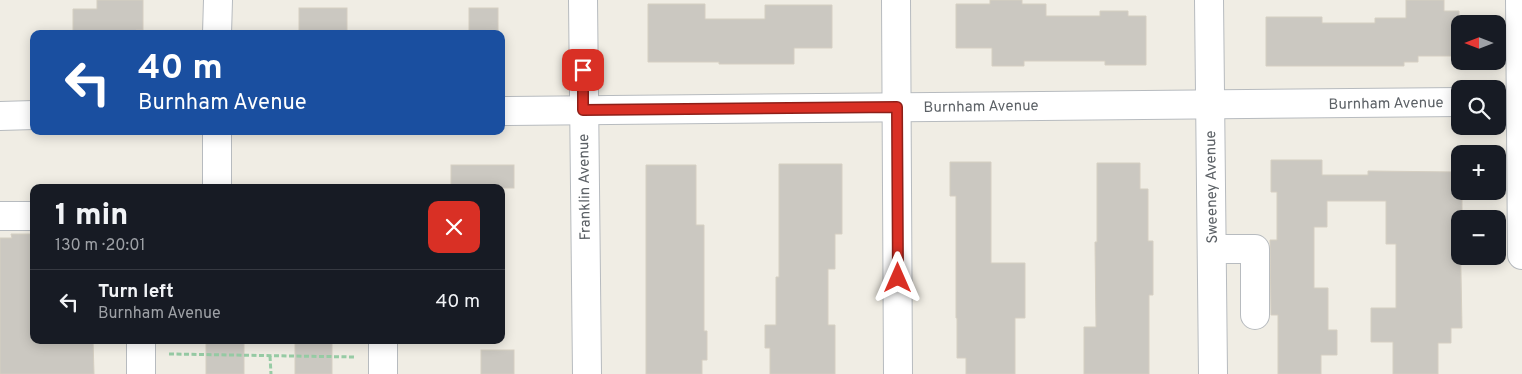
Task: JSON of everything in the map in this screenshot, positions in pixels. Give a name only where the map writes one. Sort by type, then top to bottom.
[{"type":"street","points":[[217,30],[218,0]]},
{"type":"street","name":"Franklin Avenue","points":[[583,0],[587,374]]},
{"type":"street","points":[[896,0],[898,374]]},
{"type":"street","name":"Sweeney Avenue","points":[[1209,0],[1213,374]]},
{"type":"street","points":[[1520,0],[1513,102],[1522,255]]},
{"type":"street","name":"Burnham Avenue","points":[[505,111],[1451,102]]},
{"type":"street","points":[[0,116],[30,115]]},
{"type":"street","points":[[217,135],[217,184]]},
{"type":"street","points":[[0,216],[30,216]]},
{"type":"street","points":[[1212,249],[1255,249],[1255,315]]},
{"type":"path","points":[[141,356],[383,357]]},
{"type":"path","points":[[270,356],[270,374]]},
{"type":"building","points":[[97,0],[143,0],[143,30],[73,30],[73,9],[97,9]]},
{"type":"building","points":[[990,0],[1022,0],[1022,4],[1046,4],[1046,16],[1100,16],[1100,11],[1128,11],[1128,16],[1146,16],[1146,65],[1105,65],[1105,61],[1024,61],[1024,66],[992,66],[992,48],[956,48],[956,4],[990,4]]},
{"type":"building","points":[[1406,0],[1444,0],[1444,11],[1459,11],[1459,15],[1451,15],[1451,56],[1418,56],[1418,62],[1404,62],[1404,66],[1266,66],[1266,17],[1322,17],[1322,23],[1375,23],[1375,18],[1406,18]]},
{"type":"building","points":[[648,4],[705,4],[705,19],[765,19],[765,5],[832,5],[832,48],[794,48],[794,64],[648,62]]},
{"type":"building","points":[[299,8],[347,8],[347,30],[299,30]]},
{"type":"building","points":[[469,8],[498,8],[498,30],[469,30]]},
{"type":"building","points":[[1271,160],[1322,160],[1322,175],[1368,175],[1368,171],[1451,172],[1451,200],[1462,200],[1462,210],[1451,210],[1451,265],[1461,265],[1462,328],[1451,328],[1451,343],[1438,343],[1438,374],[1393,374],[1393,342],[1371,342],[1371,308],[1396,308],[1396,244],[1386,244],[1386,201],[1327,201],[1327,227],[1314,227],[1314,288],[1328,288],[1328,330],[1337,330],[1337,355],[1321,355],[1321,374],[1278,374],[1278,315],[1271,315],[1270,240],[1277,240],[1277,192],[1271,192]]},
{"type":"building","points":[[950,162],[991,162],[991,263],[1025,263],[1025,318],[1015,318],[1015,374],[966,374],[966,358],[957,358],[956,196],[950,196]]},
{"type":"building","points":[[1097,163],[1140,163],[1140,189],[1148,189],[1148,241],[1153,241],[1153,295],[1149,295],[1149,374],[1084,374],[1084,327],[1096,327],[1095,242],[1097,242]]},
{"type":"building","points":[[779,164],[842,164],[842,234],[835,234],[835,269],[828,269],[828,325],[835,325],[835,374],[770,374],[770,348],[765,348],[765,325],[776,325],[776,277],[779,277]]},
{"type":"building","points":[[451,165],[514,165],[514,188],[505,188],[505,184],[451,184]]},
{"type":"building","points":[[646,165],[696,165],[696,225],[704,225],[704,331],[707,331],[707,360],[702,360],[702,374],[646,374]]},
{"type":"building","points":[[11,234],[30,234],[30,344],[93,344],[94,374],[0,374],[0,238],[12,238]]},
{"type":"building","points":[[206,344],[244,344],[244,374],[206,374]]},
{"type":"building","points":[[295,344],[332,344],[332,374],[295,374]]},
{"type":"building","points":[[481,350],[514,350],[514,374],[481,374]]},
{"type":"route","points":[[583,70],[583,110],[897,107],[898,278]]}]
